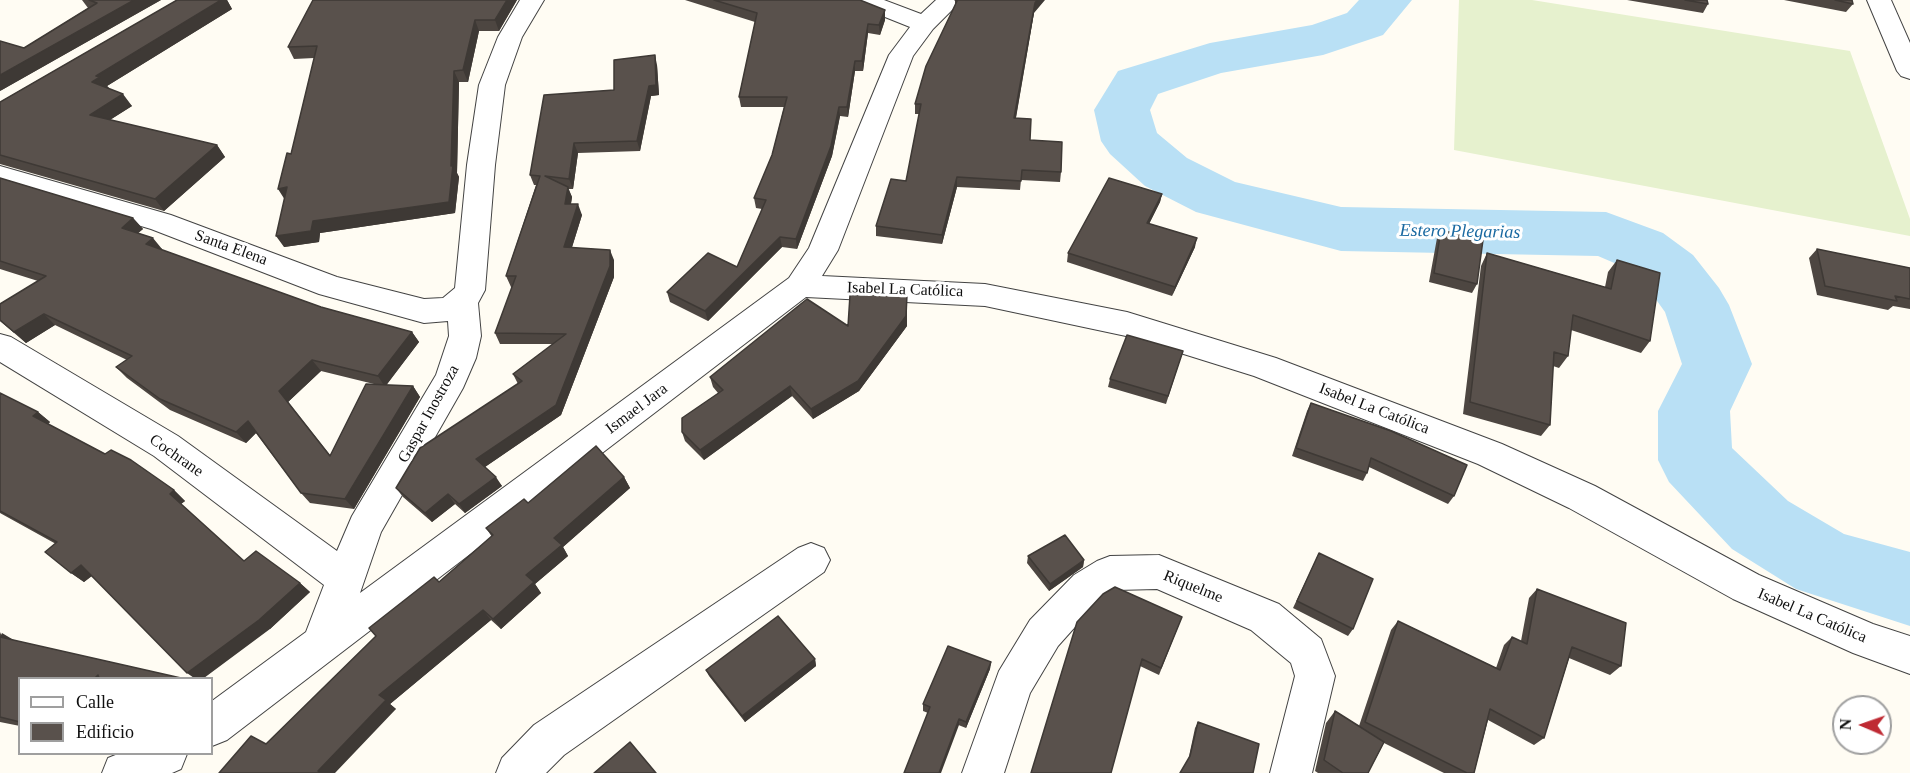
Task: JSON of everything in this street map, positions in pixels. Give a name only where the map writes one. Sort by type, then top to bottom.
[{"type":"street","name":"Gaspar Inostroza","points":[[321,645],[344,578],[365,527],[451,379],[460,358],[465,336],[462,302],[470,290],[481,165],[492,85],[510,37],[532,0]]},
{"type":"street","points":[[863,0],[924,24]]},
{"type":"street","name":"Ismael Jara","points":[[213,725],[800,286],[823,250],[901,55],[924,24],[950,0]]},
{"type":"street","points":[[1879,0],[1910,71]]},
{"type":"street","name":"Santa Elena","points":[[0,176],[161,222],[330,286],[424,311],[448,309],[462,302]]},
{"type":"street","name":"Isabel La Católica","points":[[800,286],[962,292],[1021,301],[1127,324],[1265,367],[1490,454],[1581,497],[1746,587],[1867,640],[1910,655]]},
{"type":"street","name":"Cochrane","points":[[0,346],[165,446],[344,578]]},
{"type":"street","points":[[517,773],[549,740],[811,560]]},
{"type":"street","name":"Riquelme","points":[[983,773],[1013,685],[1044,633],[1087,586],[1110,573],[1159,572],[1265,617],[1307,651],[1315,676],[1291,773]]},
{"type":"street","points":[[123,773],[162,755]]},
{"type":"green space","points":[[1459,0],[1532,0],[1850,51],[1910,219],[1910,236],[1454,150]]},
{"type":"building","points":[[89,0],[134,0],[0,75],[0,41],[24,48],[97,3]]},
{"type":"building","points":[[177,0],[221,0],[96,76],[100,77],[92,82],[123,94],[90,115],[217,145],[155,199],[0,155],[0,102]]},
{"type":"building","points":[[313,0],[507,0],[495,20],[475,20],[463,70],[454,71],[451,166],[453,165],[449,202],[313,221],[311,231],[276,236],[287,187],[278,189],[287,153],[291,154],[317,46],[288,47]]},
{"type":"building","points":[[714,0],[860,0],[885,10],[879,25],[868,24],[862,61],[855,61],[847,107],[839,107],[831,146],[796,239],[780,237],[705,311],[667,292],[708,253],[737,267],[766,200],[754,198],[772,155],[787,97],[739,97],[757,13]]},
{"type":"building","points":[[955,0],[1037,0],[1014,118],[1031,119],[1030,140],[1062,142],[1061,172],[1022,170],[1021,181],[957,177],[942,235],[876,226],[891,179],[906,181],[921,104],[915,104],[926,66],[957,1]]},
{"type":"building","points":[[1685,0],[1707,0],[1708,4]]},
{"type":"building","points":[[1835,0],[1852,0],[1853,4]]},
{"type":"building","points":[[655,55],[656,85],[649,86],[637,141],[574,143],[569,179],[545,176],[568,187],[565,204],[578,204],[564,247],[610,250],[610,266],[556,405],[476,459],[496,477],[459,504],[448,494],[425,513],[396,488],[420,448],[522,381],[513,374],[566,334],[495,333],[516,276],[506,276],[540,176],[530,175],[544,95],[614,90],[614,60]]},
{"type":"building","points":[[0,178],[133,218],[122,228],[153,238],[146,244],[321,307],[412,332],[378,376],[312,360],[279,391],[330,456],[366,384],[413,386],[345,499],[301,493],[248,421],[236,432],[160,399],[116,367],[132,356],[44,314],[14,332],[0,320],[0,304],[46,276],[0,261]]},
{"type":"building","points":[[1109,178],[1162,194],[1147,223],[1197,238],[1175,287],[1068,253]]},
{"type":"building","points":[[1441,230],[1483,240],[1477,284],[1434,273]]},
{"type":"building","points":[[1817,249],[1910,268],[1910,299],[1895,296],[1897,301],[1825,286]]},
{"type":"building","points":[[1487,253],[1611,289],[1617,260],[1660,273],[1650,341],[1573,315],[1568,356],[1554,352],[1550,425],[1470,402]]},
{"type":"building","points":[[850,295],[907,295],[906,316],[858,381],[811,409],[790,386],[700,450],[682,432],[682,418],[723,390],[710,377],[807,299],[848,326]]},
{"type":"building","points":[[1127,335],[1183,351],[1168,396],[1110,379]]},
{"type":"building","points":[[0,393],[38,412],[33,416],[105,454],[111,450],[131,460],[174,490],[170,494],[244,561],[256,551],[300,583],[259,620],[187,673],[81,565],[71,573],[45,552],[57,542],[0,511]]},
{"type":"building","points":[[1311,403],[1391,431],[1467,465],[1454,496],[1371,458],[1367,473],[1296,448]]},
{"type":"building","points":[[596,446],[624,477],[554,538],[562,545],[526,575],[534,582],[493,619],[483,610],[379,695],[386,700],[318,771],[322,773],[219,773],[251,736],[266,744],[376,636],[369,628],[434,577],[439,582],[493,535],[486,528],[524,499],[528,503]]},
{"type":"building","points":[[1065,535],[1084,560],[1050,584],[1028,556]]},
{"type":"building","points":[[1319,553],[1373,579],[1353,629],[1297,601]]},
{"type":"building","points":[[1115,587],[1182,617],[1161,668],[1142,659],[1111,773],[1031,773],[1077,622],[1103,594]]},
{"type":"building","points":[[1537,589],[1626,623],[1621,666],[1572,647],[1544,738],[1490,709],[1474,773],[1467,773],[1365,722],[1398,621],[1500,670],[1512,637],[1527,644]]},
{"type":"building","points":[[778,616],[815,659],[742,716],[706,670]]},
{"type":"building","points":[[0,637],[177,677],[99,677],[98,675],[96,677],[18,677],[18,722],[0,717]]},
{"type":"building","points":[[948,646],[991,662],[966,722],[959,719],[939,773],[904,773],[930,707],[923,704]]},
{"type":"building","points":[[1335,711],[1384,742],[1368,773],[1343,773],[1324,760]]},
{"type":"building","points":[[1198,722],[1259,744],[1253,773],[1180,773],[1190,756]]},
{"type":"building","points":[[630,742],[656,773],[594,773]]},
{"type":"waterway","name":"Estero Plegarias","points":[[1387,0],[1365,24],[1323,39],[1210,59],[1137,83],[1122,110],[1130,141],[1166,172],[1217,198],[1341,229],[1606,234],[1641,249],[1670,271],[1696,305],[1717,364],[1694,411],[1695,460],[1760,525],[1824,564],[1910,589]]}]
